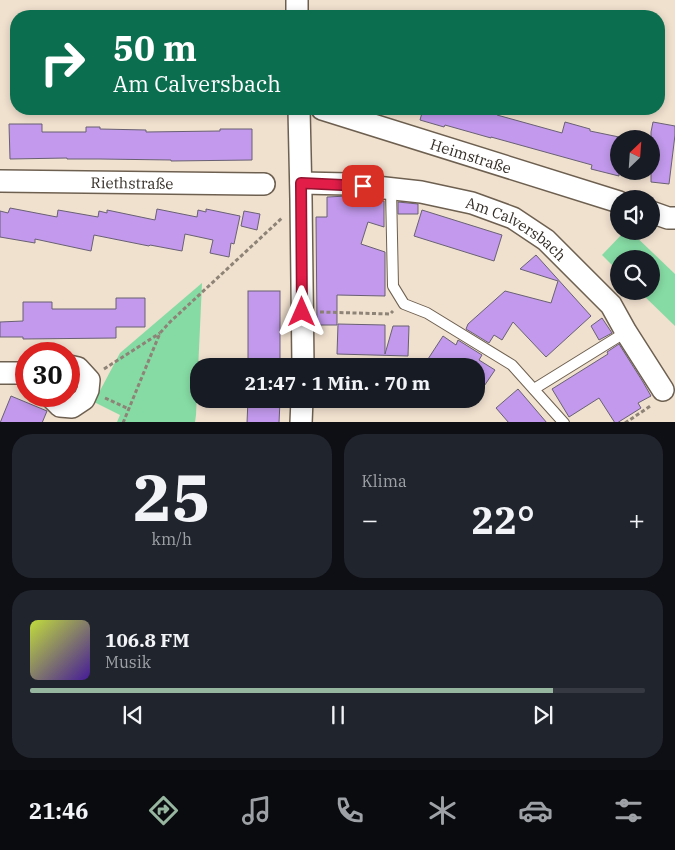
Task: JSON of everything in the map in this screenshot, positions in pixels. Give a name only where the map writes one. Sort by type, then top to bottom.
[{"type":"street","points":[[299,115],[303,358]]},
{"type":"street","name":"Heimstraße","points":[[341,115],[610,199]]},
{"type":"street","name":"Riethstraße","points":[[0,181],[264,184]]},
{"type":"street","name":"Am Calversbach","points":[[301,191],[349,184],[420,192],[472,203],[514,218],[546,240],[611,305],[663,390]]},
{"type":"street","points":[[660,215],[675,218]]},
{"type":"street","points":[[80,371],[88,385],[84,399],[80,402]]},
{"type":"street","points":[[0,372],[15,373]]},
{"type":"street","points":[[300,422],[301,408]]},
{"type":"lane","points":[[392,189],[393,286],[404,304],[426,313],[512,365],[564,422]]},
{"type":"lane","points":[[534,389],[626,332]]},
{"type":"path","points":[[130,409],[88,385],[160,333],[301,191]]},
{"type":"path","points":[[324,312],[390,314],[404,304]]},
{"type":"path","points":[[123,422],[160,333]]},
{"type":"path","points":[[625,422],[654,404],[663,390]]},
{"type":"green space","points":[[616,240],[639,240],[650,250],[610,250],[610,263],[602,255]]},
{"type":"green space","points":[[660,260],[675,274],[675,326],[648,300],[660,300]]},
{"type":"green space","points":[[202,283],[199,358],[190,358],[190,408],[196,408],[195,422],[117,422],[120,415],[94,402],[120,353]]},
{"type":"building","points":[[421,115],[497,115],[562,133],[565,122],[590,129],[590,131],[610,135],[610,174],[591,169],[592,165],[445,125],[444,127],[420,120]]},
{"type":"building","points":[[653,122],[675,126],[669,184],[651,182],[651,180],[660,180],[660,130],[651,130]]},
{"type":"building","points":[[9,124],[42,124],[42,132],[86,132],[86,127],[146,130],[146,132],[252,129],[252,160],[10,159]]},
{"type":"building","points":[[348,196],[384,201],[384,227],[368,222],[361,244],[385,252],[385,296],[337,295],[337,325],[317,325],[316,217],[327,217],[327,197]]},
{"type":"building","points":[[398,202],[418,204],[418,214],[398,214]]},
{"type":"building","points":[[10,208],[57,217],[58,210],[98,217],[99,211],[107,213],[107,210],[155,220],[157,209],[197,217],[198,210],[206,212],[206,209],[240,216],[234,244],[231,243],[229,257],[210,253],[213,240],[185,234],[182,251],[94,235],[91,251],[35,239],[35,243],[0,237],[0,211],[8,213]]},
{"type":"building","points":[[422,210],[502,235],[494,261],[414,236]]},
{"type":"building","points":[[244,211],[260,214],[257,230],[241,226]]},
{"type":"building","points":[[536,255],[591,316],[546,357],[513,322],[502,340],[494,335],[489,343],[466,329],[468,324],[505,291],[551,303],[558,281],[520,269]]},
{"type":"building","points":[[248,291],[280,291],[280,358],[248,358]]},
{"type":"building","points":[[116,298],[145,298],[145,327],[116,327],[116,338],[23,339],[23,337],[0,337],[0,322],[23,321],[23,302],[52,302],[52,309],[116,309]]},
{"type":"building","points":[[602,318],[612,333],[599,340],[591,326]]},
{"type":"building","points":[[338,324],[385,325],[385,354],[393,326],[409,326],[408,356],[337,354]]},
{"type":"building","points":[[443,336],[456,345],[458,340],[482,355],[480,358],[429,358]]},
{"type":"building","points":[[619,344],[651,396],[638,403],[641,408],[619,422],[614,422],[599,398],[569,417],[552,389],[608,354],[607,352]]},
{"type":"building","points":[[485,364],[495,370],[485,385]]},
{"type":"building","points":[[518,389],[546,422],[508,422],[496,408]]},
{"type":"building","points":[[11,396],[15,398],[15,407],[37,407],[47,411],[42,422],[0,422]]},
{"type":"building","points":[[248,408],[280,408],[279,422],[247,422]]},
{"type":"route","points":[[302,312],[301,183],[363,186]]}]
